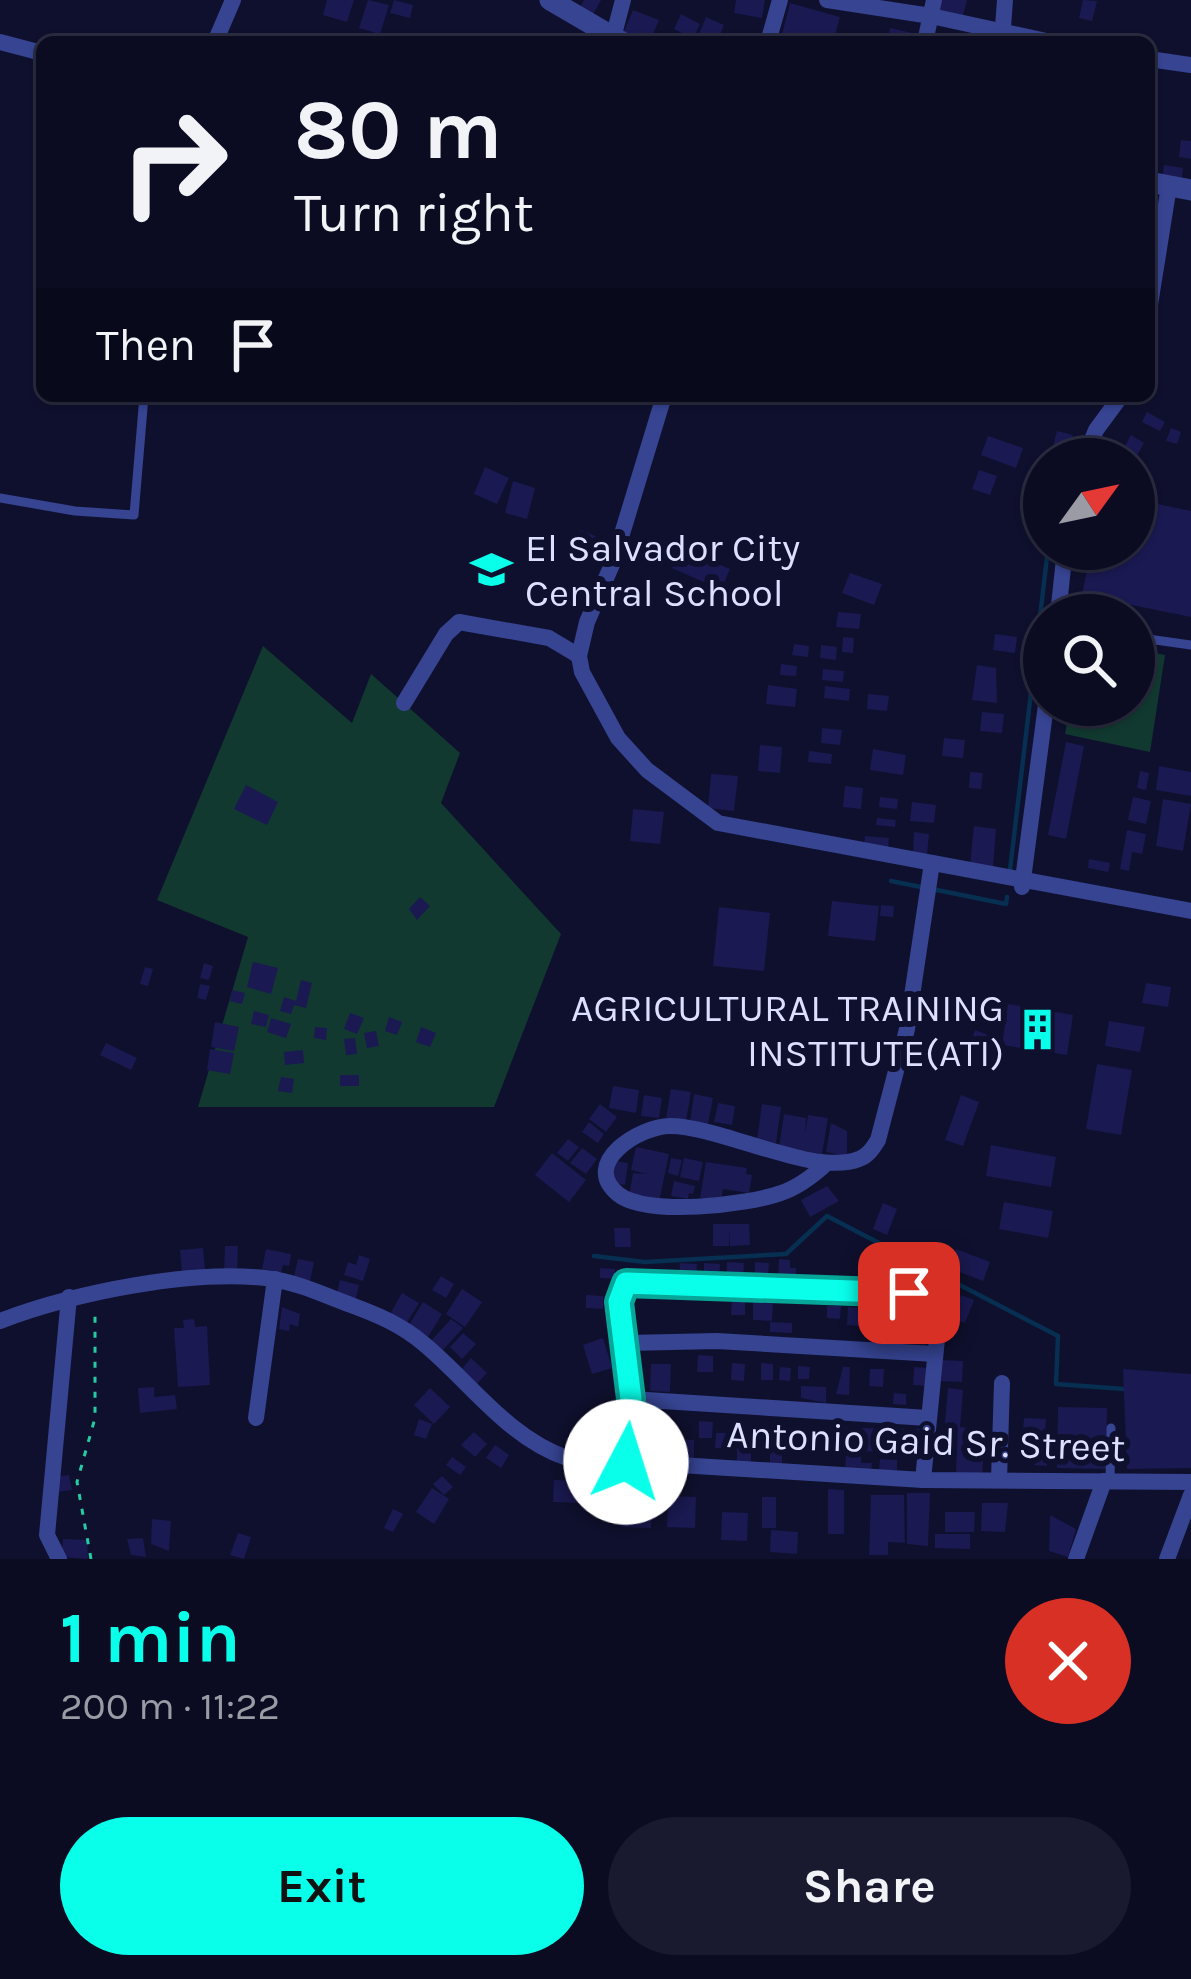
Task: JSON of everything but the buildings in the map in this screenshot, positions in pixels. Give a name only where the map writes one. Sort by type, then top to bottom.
[{"type":"street","points":[[220,36],[233,0]]},
{"type":"street","points":[[550,0],[610,36]]},
{"type":"street","points":[[618,36],[623,0]]},
{"type":"street","points":[[770,36],[780,0]]},
{"type":"street","points":[[827,0],[932,8],[1001,36]]},
{"type":"street","points":[[1003,36],[1005,0]]},
{"type":"street","points":[[0,43],[36,52]]},
{"type":"street","points":[[1155,59],[1191,65]]},
{"type":"street","points":[[1155,275],[1170,186]]},
{"type":"street","points":[[662,402],[579,656],[590,688],[618,738],[647,770],[718,824],[1022,884],[1191,911]]},
{"type":"street","points":[[1093,438],[1117,402]]},
{"type":"street","points":[[404,703],[446,634],[459,622],[549,638],[579,656]]},
{"type":"street","points":[[1022,884],[1043,726]]},
{"type":"street","points":[[827,1163],[796,1187],[744,1204],[634,1203],[614,1191],[608,1174],[610,1156],[631,1137],[655,1126],[689,1128],[827,1163],[857,1161],[868,1154],[878,1140],[907,1029],[932,863]]},
{"type":"street","name":"Antonio Gaid Sr. Street","points":[[0,1321],[94,1292],[208,1278],[274,1280],[396,1323],[478,1398],[555,1454],[923,1480],[1191,1482]]},
{"type":"street","points":[[256,1418],[274,1280]]},
{"type":"street","points":[[626,1462],[631,1399],[620,1319],[621,1290],[626,1283],[928,1295],[938,1307],[923,1480]]},
{"type":"street","points":[[59,1559],[47,1535],[69,1297]]},
{"type":"street","points":[[0,1304],[22,1313]]},
{"type":"street","points":[[626,1343],[717,1342],[935,1354]]},
{"type":"street","points":[[999,1479],[1002,1383]]},
{"type":"street","points":[[631,1399],[928,1418]]},
{"type":"street","points":[[1076,1559],[1107,1481]]},
{"type":"street","points":[[1167,1559],[1191,1495]]},
{"type":"lane","points":[[0,498],[75,511],[134,514],[143,402]]},
{"type":"lane","points":[[1155,640],[1191,645]]},
{"type":"lane","points":[[1107,1481],[1111,1428]]},
{"type":"path","points":[[91,1559],[77,1482],[95,1418],[94,1292]]},
{"type":"green space","points":[[263,646],[352,723],[371,674],[460,753],[441,803],[561,934],[494,1107],[198,1107],[248,937],[157,900]]},
{"type":"green space","points":[[1155,653],[1165,655],[1155,720]]},
{"type":"green space","points":[[1066,726],[1154,726],[1150,752],[1065,734]]},
{"type":"waterway","points":[[1010,870],[1046,570]]},
{"type":"waterway","points":[[891,881],[921,887]]},
{"type":"waterway","points":[[932,889],[1006,904],[1007,897]]},
{"type":"waterway","points":[[594,1256],[645,1262],[786,1254],[827,1216],[1058,1336],[1056,1384],[1124,1389]]},
{"type":"place","name":"El Salvador City Central School","points":[[491,570]]},
{"type":"place","name":"AGRICULTURAL TRAINING INSTITUTE(ATI)","points":[[1038,1030]]},
{"type":"route","points":[[626,1462],[631,1399],[619,1302],[626,1283],[909,1293]]}]
